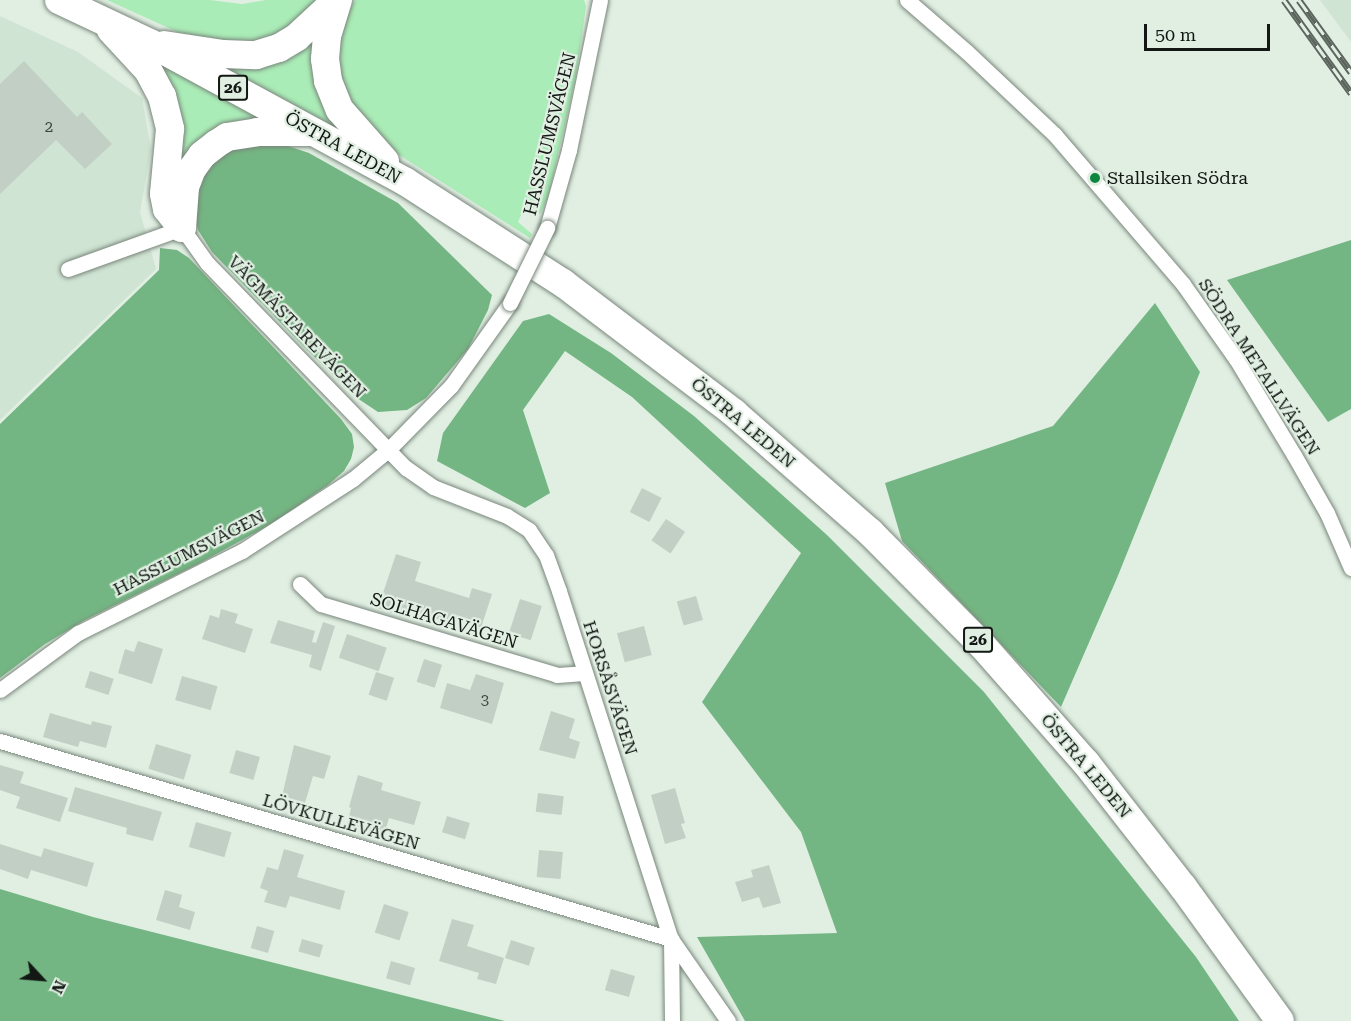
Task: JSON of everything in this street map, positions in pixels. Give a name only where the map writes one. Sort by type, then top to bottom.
[{"type":"highway","name":"ÖSTRA LEDEN","points":[[59,0],[150,43],[406,182],[588,302],[734,413],[870,532],[981,644],[1086,763],[1183,887],[1280,1021]]},
{"type":"highway","points":[[150,43],[223,54],[256,55],[279,48],[297,37],[338,0]]},
{"type":"highway","points":[[338,0],[327,36],[325,59],[328,81],[340,110],[406,182]]},
{"type":"highway","points":[[103,20],[147,70],[162,96],[170,129],[164,194],[167,209],[182,228]]},
{"type":"highway","points":[[182,228],[182,209],[188,178],[202,155],[216,144],[227,137],[257,132],[316,132]]},
{"type":"street","name":"SÖDRA METALLVÄGEN","points":[[907,0],[967,52],[1055,135],[1183,284],[1236,359],[1294,455],[1327,513],[1351,568]]},
{"type":"street","name":"HASSLUMSVÄGEN","points":[[0,690],[78,633],[242,551],[353,479],[388,450],[451,386],[510,303],[547,228],[564,173],[604,7]]},
{"type":"street","points":[[68,269],[182,228]]},
{"type":"street","name":"VÄGMÄSTAREVÄGEN","points":[[182,228],[207,263],[388,450]]},
{"type":"street","name":"HORSÅSVÄGEN","points":[[388,450],[433,487],[507,516],[529,530],[546,555],[671,939],[672,1021]]},
{"type":"street","name":"SOLHAGAVÄGEN","points":[[300,584],[321,604],[557,675],[584,673]]},
{"type":"street","name":"LÖVKULLEVÄGEN","points":[[0,741],[671,939]]},
{"type":"street","points":[[671,939],[728,1021]]},
{"type":"shaded area","points":[[1320,0],[1351,0],[1351,42]]},
{"type":"shaded area","points":[[0,16],[78,52],[142,98],[151,150],[140,212],[156,269],[0,420]]},
{"type":"green space","points":[[107,0],[210,0],[242,4],[266,0],[321,0],[272,41],[195,40]]},
{"type":"green space","points":[[355,0],[584,0],[586,6],[576,76],[548,198],[540,214],[532,207],[522,213],[518,222],[532,234],[530,238],[374,139],[354,118],[334,69],[340,23]]},
{"type":"green space","points":[[319,28],[345,133],[221,65]]},
{"type":"green space","points":[[155,62],[210,91],[266,121],[180,177]]},
{"type":"green space","points":[[279,143],[309,153],[398,203],[492,295],[488,310],[468,349],[426,398],[407,410],[378,412],[357,398],[212,252],[198,230],[193,209],[200,171],[227,147]]},
{"type":"green space","points":[[1351,240],[1351,409],[1328,422],[1227,280]]},
{"type":"green space","points":[[160,248],[177,250],[189,258],[341,419],[352,434],[354,447],[351,459],[344,471],[328,485],[273,523],[198,564],[85,620],[45,644],[0,678],[0,424],[159,270]]},
{"type":"green space","points":[[1155,303],[1200,372],[1117,578],[1061,707],[902,541],[885,483],[1053,426]]},
{"type":"green space","points":[[549,314],[611,353],[694,416],[827,535],[984,692],[1196,957],[1239,1021],[745,1021],[697,937],[837,933],[801,832],[702,702],[801,553],[632,397],[565,351],[523,410],[550,493],[525,508],[437,461],[443,433],[523,321]]},
{"type":"green space","points":[[0,889],[93,917],[505,1021],[0,1021]]},
{"type":"building","points":[[24,61],[77,117],[82,112],[112,144],[85,169],[56,140],[0,194],[0,84]]},
{"type":"building","points":[[642,488],[662,498],[649,522],[630,512]]},
{"type":"building","points":[[666,519],[685,532],[671,553],[651,541]]},
{"type":"building","points":[[396,554],[421,562],[415,581],[469,598],[472,588],[492,594],[481,628],[451,619],[450,623],[406,609],[404,617],[378,608]]},
{"type":"building","points":[[696,596],[703,620],[684,626],[677,602]]},
{"type":"building","points":[[520,599],[542,606],[531,640],[509,633]]},
{"type":"building","points":[[221,609],[238,614],[235,623],[253,629],[245,653],[202,639],[210,615],[219,618]]},
{"type":"building","points":[[278,620],[315,631],[312,642],[316,643],[323,622],[335,626],[321,671],[309,667],[312,655],[270,643]]},
{"type":"building","points":[[644,626],[652,655],[625,662],[617,633]]},
{"type":"building","points":[[347,634],[387,648],[379,671],[339,658]]},
{"type":"building","points":[[138,641],[163,649],[152,684],[118,673],[125,649],[134,652]]},
{"type":"building","points":[[424,659],[442,665],[435,688],[417,682]]},
{"type":"building","points":[[90,671],[114,679],[109,695],[85,687]]},
{"type":"building","points":[[376,672],[394,678],[387,701],[369,695]]},
{"type":"building","points":[[476,674],[504,683],[492,724],[440,708],[447,683],[470,690]]},
{"type":"building","points":[[182,676],[218,686],[211,710],[175,700]]},
{"type":"building","points":[[551,711],[575,719],[569,738],[580,742],[575,759],[539,750]]},
{"type":"building","points":[[50,713],[91,725],[92,721],[112,726],[106,748],[80,741],[78,747],[43,737]]},
{"type":"building","points":[[156,744],[191,755],[184,780],[148,769]]},
{"type":"building","points":[[294,745],[331,756],[324,779],[313,776],[305,803],[282,796]]},
{"type":"building","points":[[236,750],[260,757],[253,780],[229,773]]},
{"type":"building","points":[[0,765],[24,772],[20,783],[68,798],[60,822],[16,808],[20,797],[0,790]]},
{"type":"building","points":[[358,775],[383,783],[381,790],[421,802],[414,825],[389,818],[384,835],[347,825],[351,808],[349,807]]},
{"type":"building","points":[[75,787],[162,812],[153,841],[126,834],[127,828],[68,811]]},
{"type":"building","points":[[675,788],[685,823],[681,824],[686,838],[665,844],[651,795]]},
{"type":"building","points":[[538,793],[564,796],[561,815],[536,812]]},
{"type":"building","points":[[447,816],[470,823],[465,839],[442,832]]},
{"type":"building","points":[[196,822],[232,832],[224,857],[189,847]]},
{"type":"building","points":[[0,844],[41,857],[44,848],[94,863],[87,887],[31,870],[28,879],[0,869]]},
{"type":"building","points":[[284,849],[304,855],[297,877],[345,891],[340,910],[290,896],[286,908],[264,902],[268,891],[260,888],[267,867],[278,870]]},
{"type":"building","points":[[539,850],[563,852],[561,879],[537,877]]},
{"type":"building","points":[[769,865],[781,903],[763,908],[759,897],[742,902],[735,882],[753,877],[751,870]]},
{"type":"building","points":[[165,890],[182,895],[179,907],[195,912],[190,930],[156,920]]},
{"type":"building","points":[[384,904],[409,912],[399,941],[375,933]]},
{"type":"building","points":[[452,919],[474,925],[467,946],[504,958],[496,984],[477,979],[479,973],[439,961]]},
{"type":"building","points":[[257,926],[274,931],[268,953],[251,948]]},
{"type":"building","points":[[302,939],[323,945],[320,958],[298,951]]},
{"type":"building","points":[[511,940],[535,948],[529,966],[505,958]]},
{"type":"building","points":[[391,961],[415,968],[410,985],[386,978]]},
{"type":"building","points":[[611,969],[635,976],[629,997],[605,990]]},
{"type":"railway","points":[[1284,0],[1351,93]]},
{"type":"railway","points":[[1299,0],[1351,72]]},
{"type":"place","name":"Stallsiken Södra","points":[[1095,178]]}]
